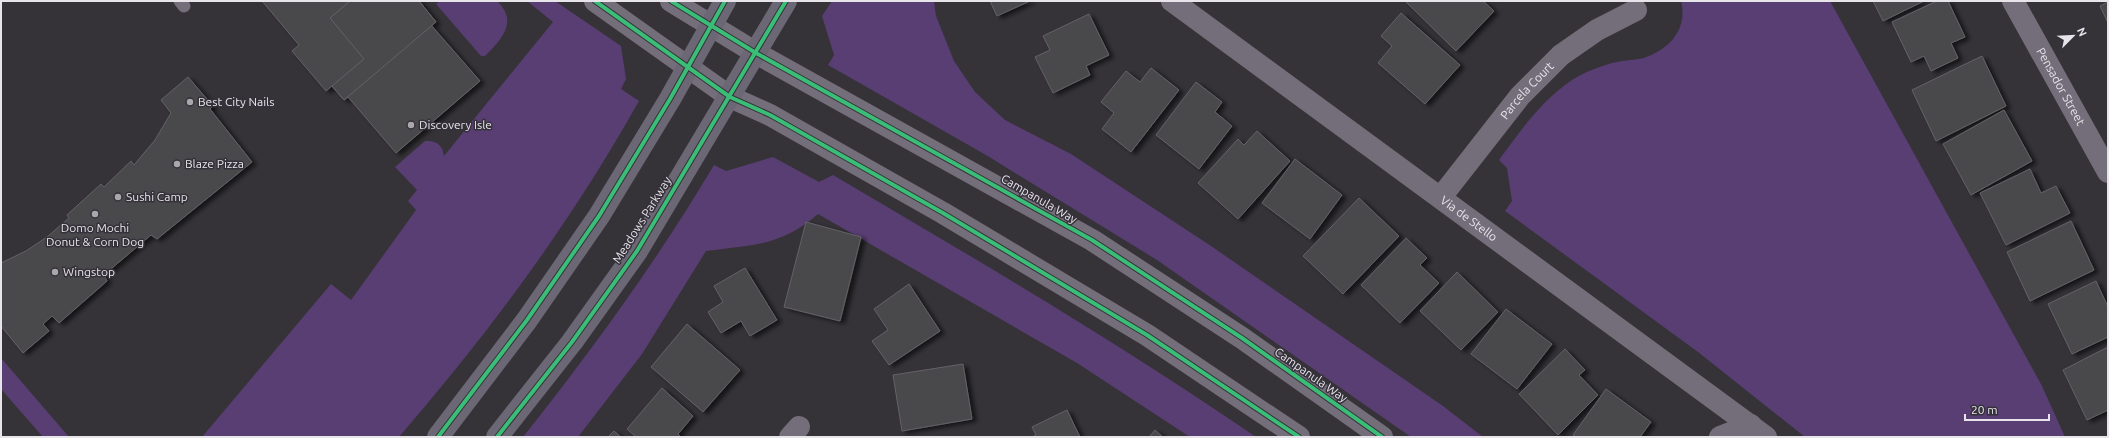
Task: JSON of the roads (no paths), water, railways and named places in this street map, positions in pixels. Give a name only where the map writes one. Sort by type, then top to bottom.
[{"type":"main road","points":[[438,437],[527,320],[599,216],[688,68],[725,1]]},
{"type":"main road","name":"Meadows Parkway","points":[[496,437],[572,342],[637,251],[786,1]]},
{"type":"street","points":[[595,1],[730,97],[770,115],[943,213],[1147,335],[1299,437]]},
{"type":"street","name":"Campanula Way","points":[[671,1],[756,53],[1092,240],[1242,338],[1382,437]]},
{"type":"street","name":"Via de Stello","points":[[1172,1],[1441,197],[1755,433]]},
{"type":"street","name":"Pensador Street","points":[[2013,1],[2108,172]]},
{"type":"street","name":"Parcela Court","points":[[1441,197],[1520,96],[1561,55],[1597,30],[1636,10]]},
{"type":"street","points":[[1720,437],[1755,433]]},
{"type":"place","name":"Best City Nails","points":[[190,102]]},
{"type":"place","name":"Discovery Isle","points":[[411,125]]},
{"type":"place","name":"Blaze Pizza","points":[[177,164]]},
{"type":"place","name":"Sushi Camp","points":[[118,197]]},
{"type":"place","name":"Domo Mochi Donut & Corn Dog","points":[[95,214]]},
{"type":"place","name":"Wingstop","points":[[55,272]]}]
